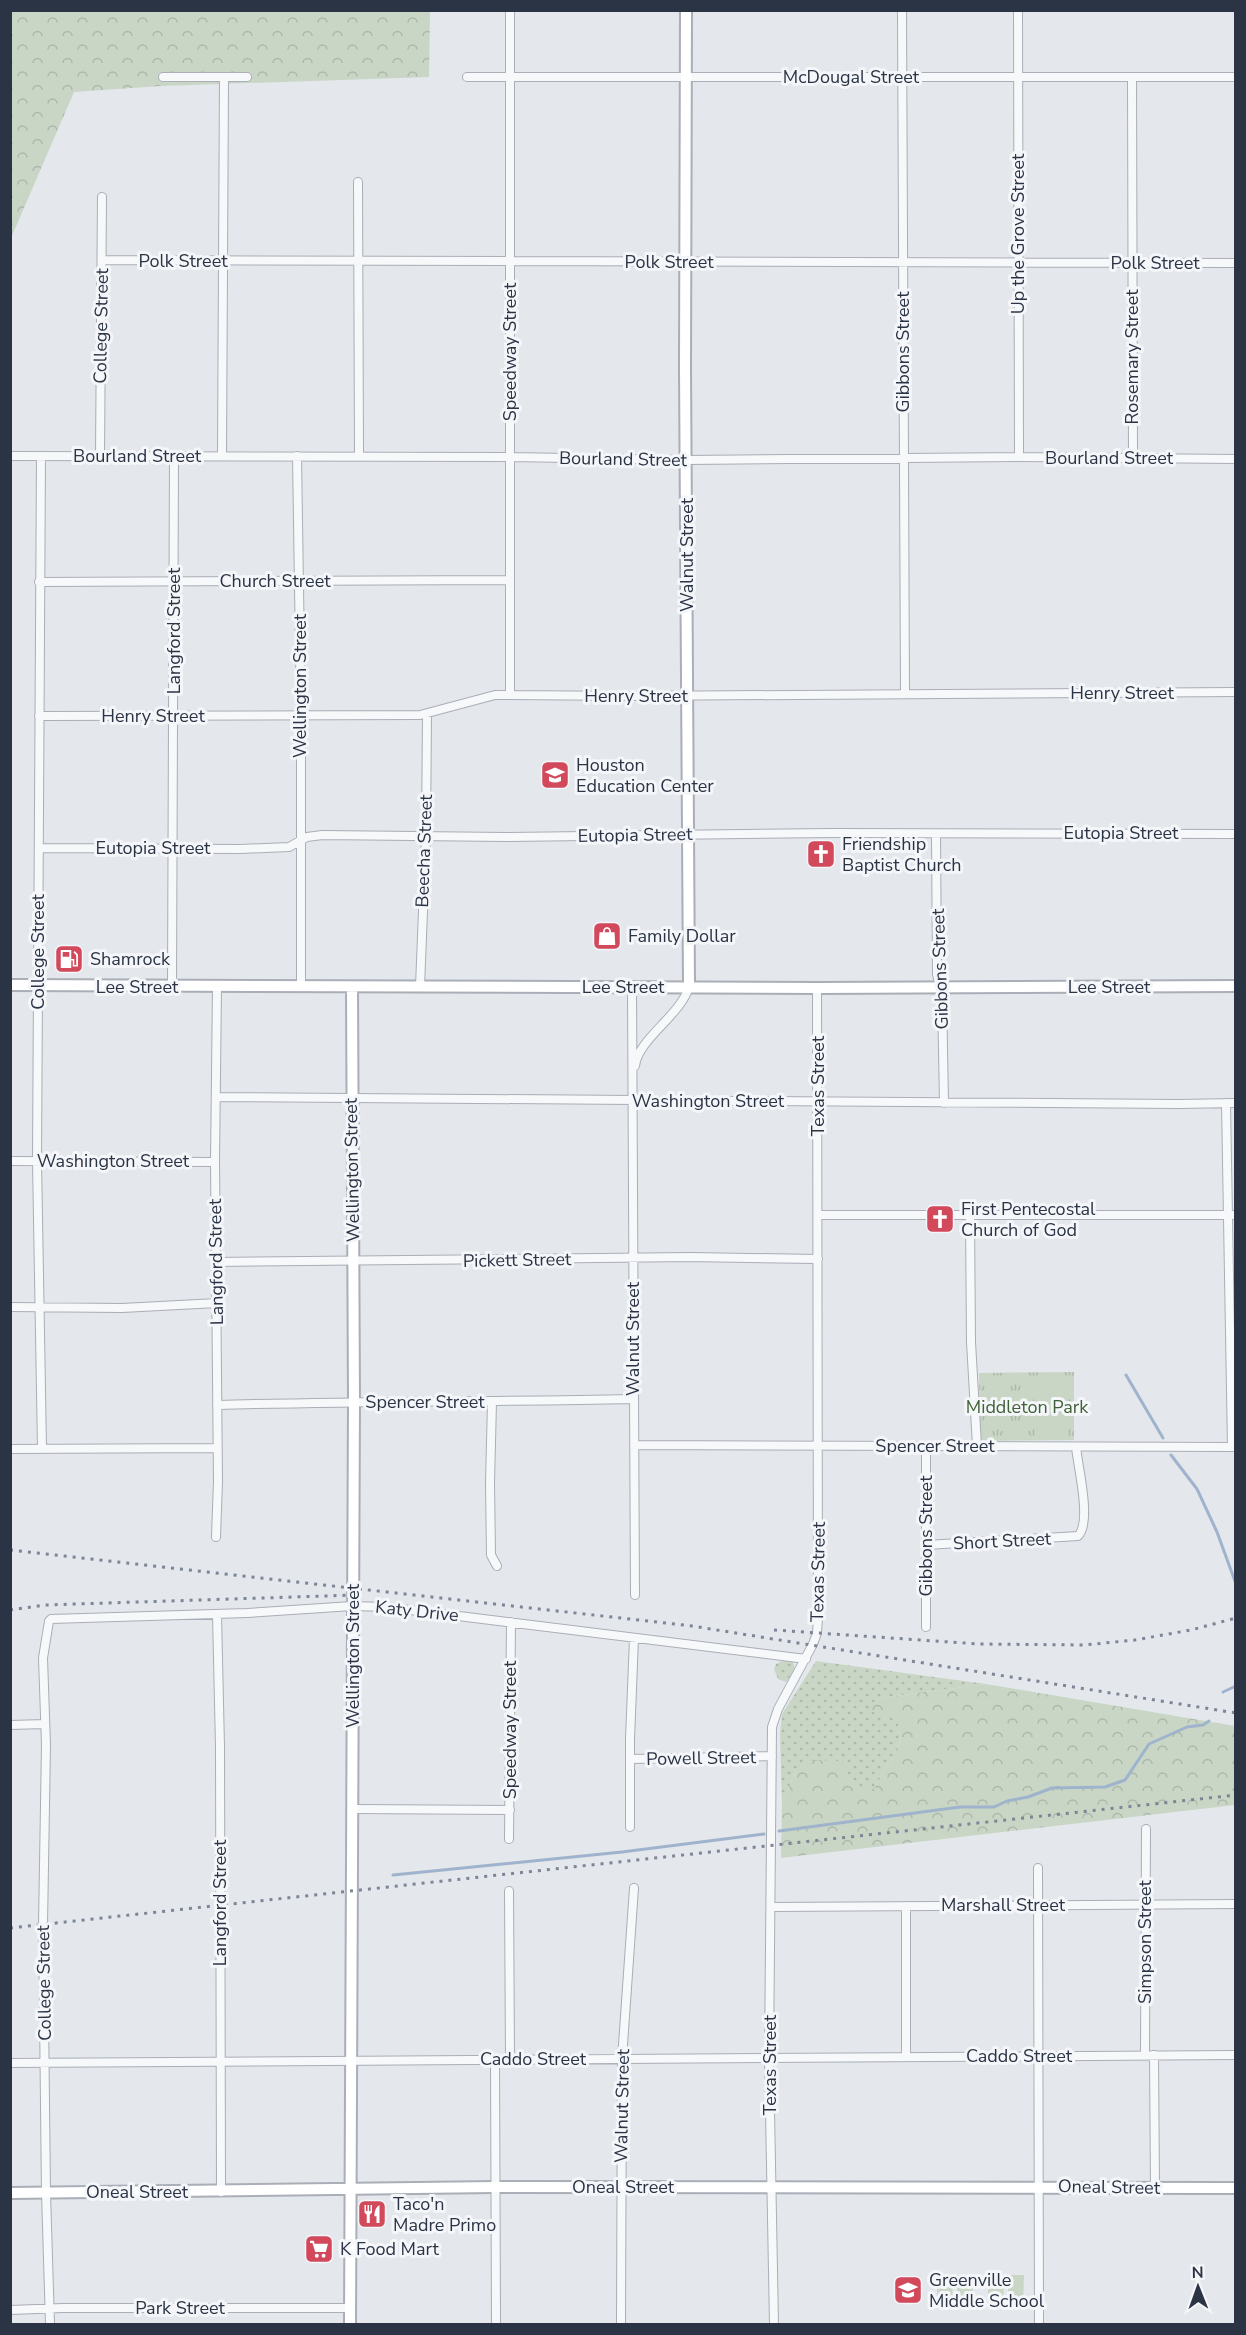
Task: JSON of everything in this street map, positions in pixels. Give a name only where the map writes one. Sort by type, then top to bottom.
[{"type":"street","name":"Speedway Street","points":[[510,10],[510,694]]},
{"type":"street","name":"Walnut Street","points":[[633,1082],[636,1060],[642,1049],[678,1007],[689,987],[686,10]]},
{"type":"street","name":"Gibbons Street","points":[[902,10],[904,694]]},
{"type":"street","name":"Up the Grove Street","points":[[1018,10],[1019,458]]},
{"type":"street","name":"Rosemary Street","points":[[1132,76],[1133,458]]},
{"type":"street","name":"McDougal Street","points":[[467,77],[1236,76]]},
{"type":"street","points":[[163,77],[247,77]]},
{"type":"street","points":[[222,455],[224,77]]},
{"type":"street","points":[[358,182],[359,456]]},
{"type":"street","name":"College Street","points":[[100,455],[102,197]]},
{"type":"street","name":"Polk Street","points":[[102,260],[1236,263]]},
{"type":"street","name":"Langford Street","points":[[172,987],[174,455]]},
{"type":"street","name":"Bourland Street","points":[[10,456],[222,455],[687,460],[1236,459]]},
{"type":"street","name":"College Street","points":[[41,456],[37,1161],[42,1448]]},
{"type":"street","name":"Wellington Street","points":[[297,456],[301,716],[301,987]]},
{"type":"street","name":"Church Street","points":[[39,582],[510,580]]},
{"type":"street","name":"Henry Street","points":[[39,716],[428,714],[484,697],[510,694],[687,696],[1236,692]]},
{"type":"street","name":"Beecha Street","points":[[420,987],[428,714]]},
{"type":"street","name":"Gibbons Street","points":[[936,834],[938,974],[942,995],[944,1103]]},
{"type":"street","name":"Eutopia Street","points":[[39,848],[240,849],[289,847],[301,840],[321,835],[506,837],[1236,834]]},
{"type":"street","name":"Lee Street","points":[[10,986],[816,988],[1236,986]]},
{"type":"street","name":"Walnut Street","points":[[632,986],[635,1595]]},
{"type":"street","name":"Langford Street","points":[[216,1537],[217,987]]},
{"type":"street","name":"Wellington Street","points":[[350,2325],[354,1401],[352,987]]},
{"type":"street","name":"Texas Street","points":[[774,2325],[769,2057],[772,1727],[778,1709],[806,1659],[817,1633],[818,1617],[816,988]]},
{"type":"street","name":"Washington Street","points":[[216,1097],[1236,1103]]},
{"type":"street","points":[[1226,1103],[1231,1215],[1234,1447]]},
{"type":"street","name":"Washington Street","points":[[10,1161],[215,1162]]},
{"type":"street","points":[[818,1215],[1231,1215]]},
{"type":"street","points":[[970,1215],[971,1342],[977,1446]]},
{"type":"street","name":"Pickett Street","points":[[216,1262],[690,1257],[818,1259]]},
{"type":"street","points":[[10,1306],[122,1308],[217,1303]]},
{"type":"street","name":"Spencer Street","points":[[217,1405],[354,1401],[492,1402],[633,1399]]},
{"type":"street","points":[[492,1402],[490,1555],[497,1566]]},
{"type":"street","name":"Spencer Street","points":[[634,1446],[1234,1447]]},
{"type":"street","name":"Gibbons Street","points":[[926,1446],[926,1627]]},
{"type":"street","name":"Short Street","points":[[926,1545],[1078,1536],[1083,1529],[1084,1512],[1076,1447]]},
{"type":"street","points":[[10,1449],[217,1448]]},
{"type":"street","name":"Katy Drive","points":[[45,1642],[51,1619],[217,1614],[352,1606],[386,1607],[806,1659]]},
{"type":"street","name":"Langford Street","points":[[217,1614],[220,1747],[220,2192]]},
{"type":"street","name":"Speedway Street","points":[[509,1839],[511,1622]]},
{"type":"street","points":[[630,1827],[634,1638]]},
{"type":"street","name":"College Street","points":[[45,1642],[43,1658],[45,2063],[50,2325]]},
{"type":"street","points":[[10,1725],[45,1724]]},
{"type":"street","name":"Powell Street","points":[[630,1759],[772,1756]]},
{"type":"street","points":[[352,1809],[510,1810]]},
{"type":"street","name":"Simpson Street","points":[[1145,2055],[1146,1830]]},
{"type":"street","points":[[1038,1868],[1039,2325]]},
{"type":"street","name":"Walnut Street","points":[[621,2325],[622,2059],[634,1888]]},
{"type":"street","points":[[509,1891],[510,2060]]},
{"type":"street","name":"Marshall Street","points":[[771,1907],[1236,1904]]},
{"type":"street","points":[[906,1906],[906,2057]]},
{"type":"street","points":[[1154,2055],[1155,2188]]},
{"type":"street","name":"Caddo Street","points":[[10,2063],[1236,2055]]},
{"type":"street","points":[[495,2060],[496,2325]]},
{"type":"street","name":"Oneal Street","points":[[10,2193],[496,2187],[1236,2188]]},
{"type":"street","name":"Park Street","points":[[10,2310],[350,2308]]},
{"type":"green space","points":[[11,11],[430,11],[429,77],[161,86],[74,92],[11,238]]},
{"type":"green space","name":"Middleton Park","points":[[1074,1372],[1074,1440],[980,1441],[979,1373]]},
{"type":"green space","points":[[1067,1378],[1068,1437],[1035,1437],[1034,1379]]},
{"type":"green space","points":[[782,1661],[793,1662],[795,1669],[786,1682],[778,1679],[774,1669],[776,1664]]},
{"type":"green space","points":[[816,1661],[986,1684],[879,1698],[897,1718],[901,1741],[874,1789],[854,1789],[797,1768],[782,1804],[780,1734],[782,1714]]},
{"type":"green space","points":[[986,1684],[1235,1726],[1235,1805],[781,1858],[782,1804],[797,1768],[814,1760],[842,1761],[854,1789],[874,1789],[901,1741],[897,1718],[868,1711],[879,1698]]},
{"type":"green space","points":[[937,2275],[953,2275],[952,2308],[937,2308]]},
{"type":"green space","points":[[957,2275],[973,2275],[973,2308],[957,2308]]},
{"type":"green space","points":[[988,2275],[1003,2275],[1004,2308],[988,2308]]},
{"type":"green space","points":[[1008,2275],[1024,2275],[1023,2308],[1008,2308]]},
{"type":"waterway","points":[[1126,1375],[1163,1438]]},
{"type":"waterway","points":[[1171,1455],[1197,1489],[1217,1532],[1236,1584]]},
{"type":"waterway","points":[[1223,1692],[1236,1686]]},
{"type":"waterway","points":[[779,1831],[960,1807],[994,1807],[1052,1788],[1105,1787],[1125,1780],[1149,1744],[1187,1727],[1203,1725],[1209,1721]]},
{"type":"waterway","points":[[393,1875],[622,1852],[764,1834]]},
{"type":"railway","points":[[10,1550],[692,1626],[1236,1713]]},
{"type":"railway","points":[[10,1610],[45,1605],[355,1595]]},
{"type":"railway","points":[[774,1630],[979,1644],[1084,1645],[1135,1640],[1191,1630],[1236,1618]]},
{"type":"railway","points":[[10,1928],[1236,1795]]},
{"type":"place","name":"Houston Education Center","points":[[555,775]]},
{"type":"place","name":"Friendship Baptist Church","points":[[821,854]]},
{"type":"place","name":"Family Dollar","points":[[607,936]]},
{"type":"place","name":"Shamrock","points":[[69,959]]},
{"type":"place","name":"First Pentecostal Church of God","points":[[940,1219]]},
{"type":"place","name":"Taco'n Madre Primo","points":[[372,2214]]},
{"type":"place","name":"K Food Mart","points":[[319,2249]]},
{"type":"place","name":"Greenville Middle School","points":[[908,2290]]}]
